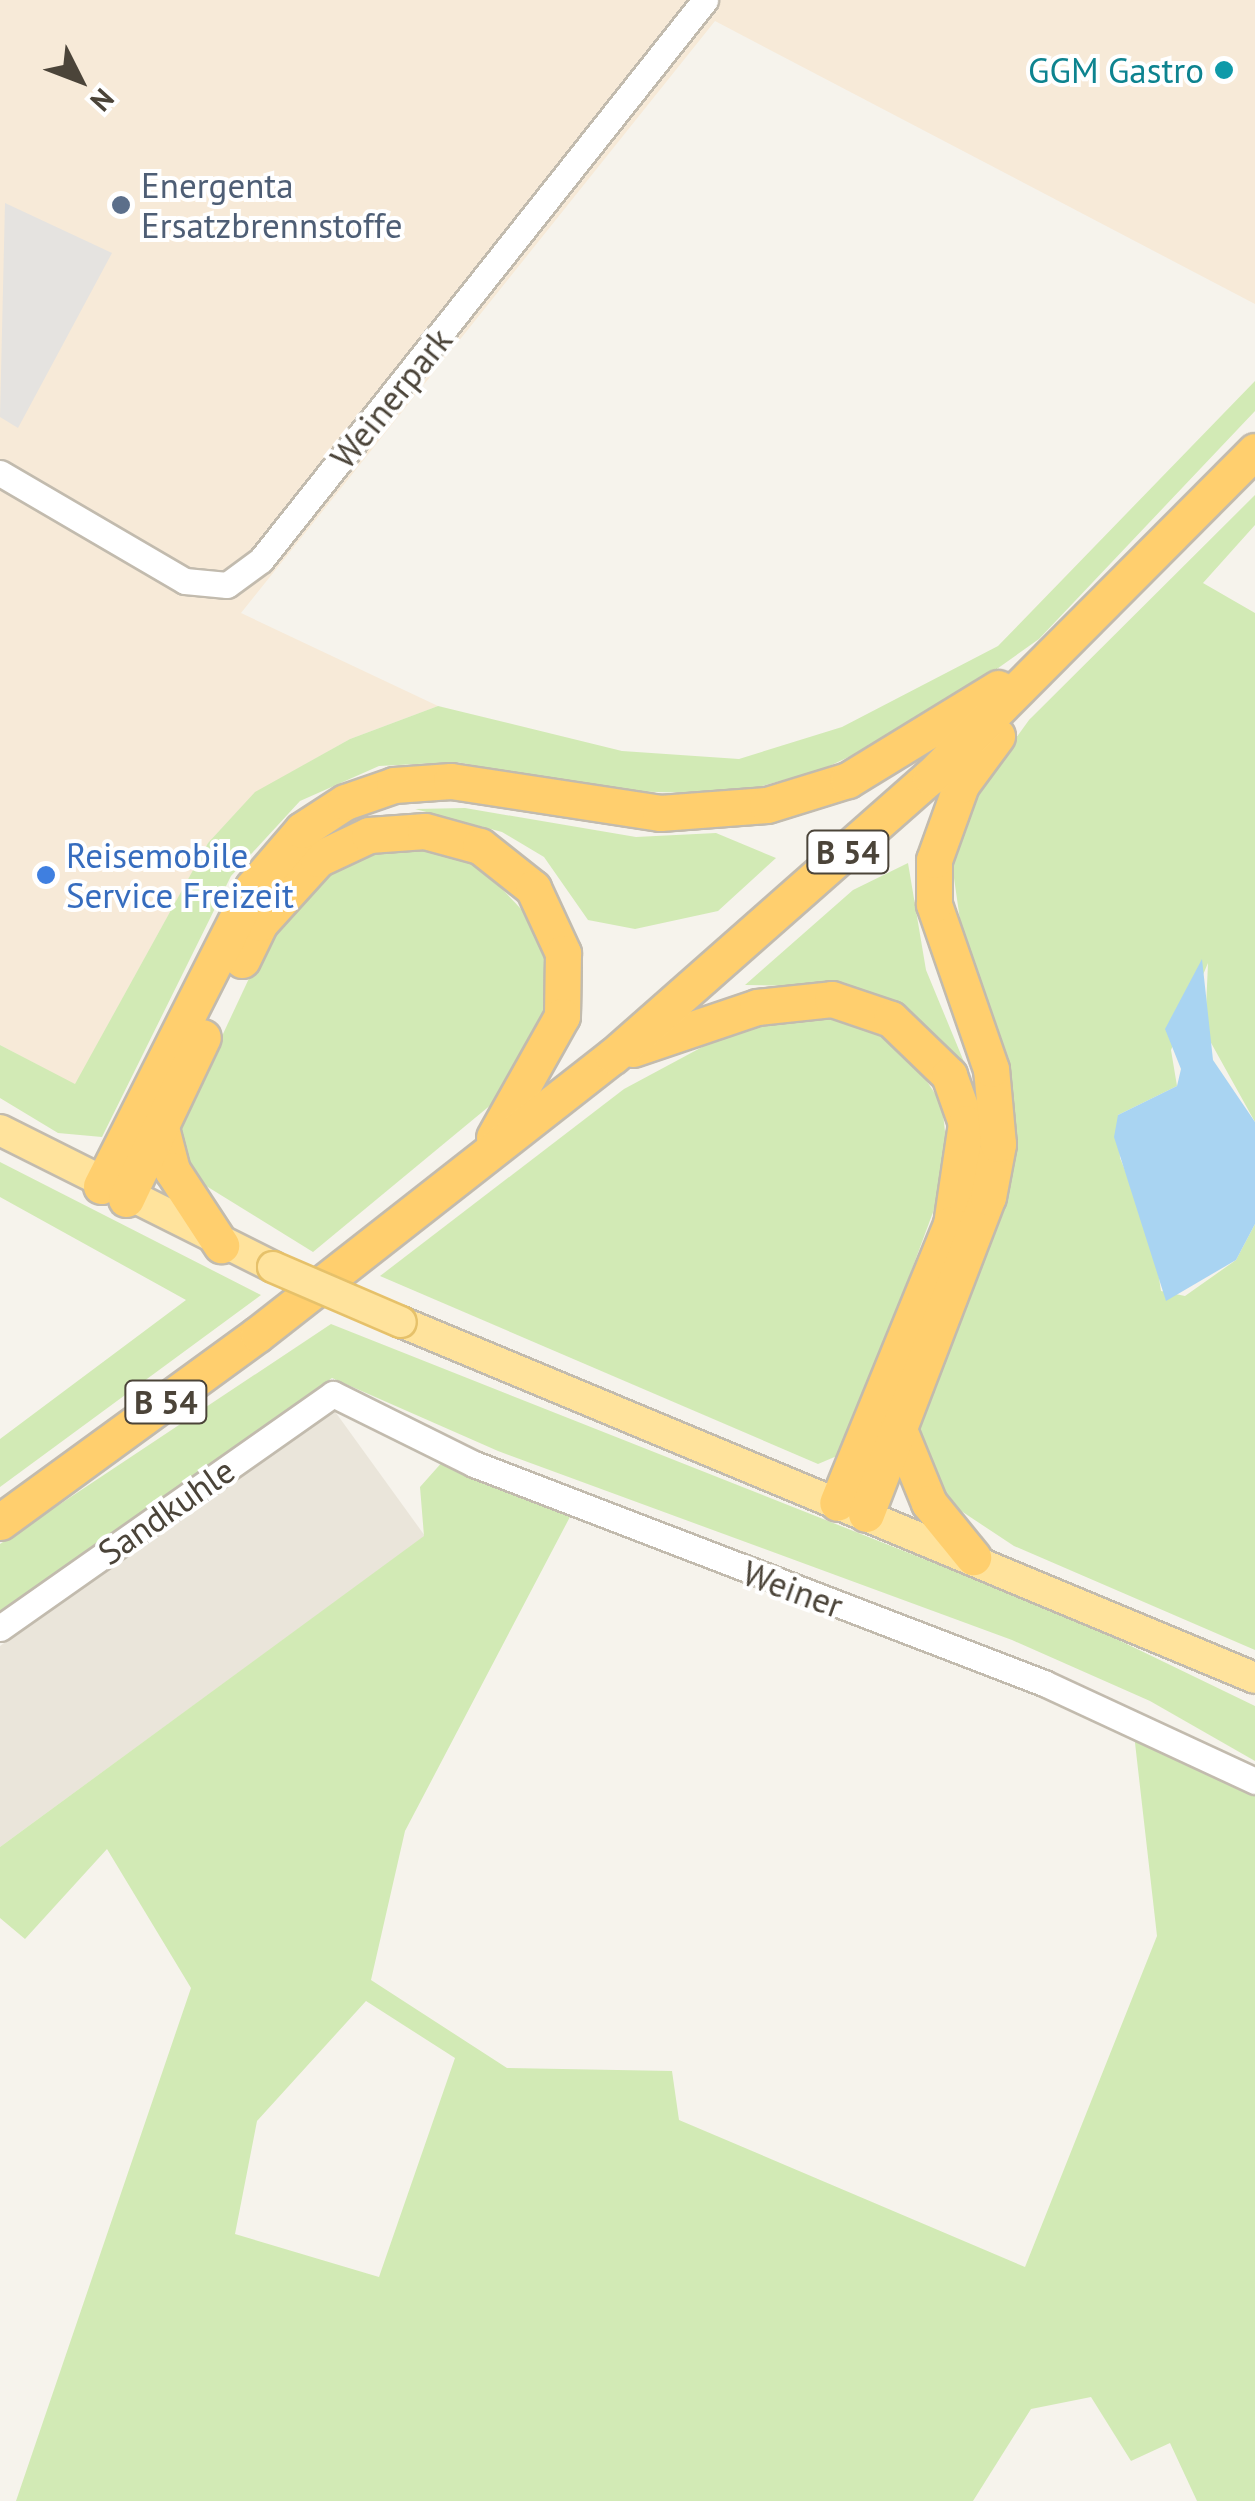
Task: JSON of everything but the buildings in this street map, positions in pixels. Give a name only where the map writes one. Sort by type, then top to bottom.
[{"type":"highway","name":"B 54","points":[[0,1522],[472,1170],[613,1056],[1074,638],[1255,451]]},
{"type":"highway","points":[[114,1192],[253,888],[302,830],[345,802],[394,785],[451,782],[660,813],[766,805],[907,750],[1074,638]]},
{"type":"highway","points":[[851,1508],[898,1427],[988,1198],[998,1144],[991,1068],[934,904],[934,860],[960,786],[1074,638]]},
{"type":"highway","points":[[114,1192],[160,1124],[260,923],[318,859],[370,835],[425,831],[480,846],[533,888],[563,953],[562,1016],[472,1170]]},
{"type":"highway","points":[[613,1056],[757,1007],[832,999],[890,1019],[950,1075],[966,1123],[951,1224],[851,1508]]},
{"type":"highway","points":[[160,1124],[172,1170],[221,1245]]},
{"type":"highway","points":[[898,1427],[929,1503],[973,1558]]},
{"type":"main road","points":[[0,1130],[114,1192],[273,1268],[1255,1678]]},
{"type":"street","name":"Weinerpark","points":[[0,472],[185,581],[227,585],[273,544],[705,0]]},
{"type":"street","name":"Sandkuhle","points":[[0,1628],[333,1394]]},
{"type":"street","name":"Weiner","points":[[333,1394],[474,1464],[1044,1683],[1255,1781]]},
{"type":"shaded area","points":[[0,0],[1255,0],[1255,304],[715,21],[241,613],[438,706],[350,739],[255,793],[208,843],[75,1085],[0,1045]]},
{"type":"shaded area","points":[[5,203],[112,253],[18,428],[0,417]]},
{"type":"shaded area","points":[[331,1406],[425,1536],[0,1847],[0,1646]]},
{"type":"green space","points":[[1255,381],[1255,411],[1039,639],[919,724],[823,769],[733,794],[621,791],[456,762],[379,766],[300,801],[231,876],[102,1137],[58,1133],[0,1098],[0,1045],[75,1084],[208,843],[255,792],[350,739],[438,706],[622,751],[739,759],[842,727],[998,646]]},
{"type":"green space","points":[[1255,495],[1255,525],[1203,583],[1255,613],[1255,1122],[1205,1032],[1208,963],[1171,1050],[1177,1086],[1118,1115],[1120,1158],[1153,1238],[1161,1291],[1185,1296],[1236,1260],[1255,1224],[1255,1650],[1014,1546],[934,1493],[914,1422],[1001,1207],[951,857],[983,784],[1029,720]]},
{"type":"green space","points":[[465,808],[636,837],[716,833],[776,858],[718,911],[635,929],[588,920],[544,857],[502,832],[415,809]]},
{"type":"green space","points":[[391,847],[436,849],[484,870],[522,910],[544,953],[546,1008],[510,1089],[313,1252],[190,1176],[177,1132],[275,923],[320,871]]},
{"type":"green space","points":[[908,863],[926,970],[969,1074],[907,1010],[852,987],[745,985],[853,890]]},
{"type":"green space","points":[[844,1007],[904,1047],[942,1104],[949,1169],[844,1453],[818,1464],[380,1276],[624,1089],[760,1016]]},
{"type":"green space","points":[[0,1162],[261,1295],[0,1487],[0,1439],[186,1300],[0,1197]]},
{"type":"green space","points":[[331,1324],[1073,1618],[1255,1706],[1255,1761],[1150,1701],[1012,1640],[498,1451],[332,1378],[0,1613],[0,1544]]},
{"type":"green space","points":[[444,1460],[572,1513],[405,1831],[371,1980],[507,2068],[672,2071],[679,2120],[1025,2267],[1157,1936],[1134,1734],[1255,1791],[1255,2501],[1197,2501],[1170,2443],[1131,2461],[1091,2397],[1031,2409],[973,2501],[16,2501],[191,1988],[107,1849],[25,1939],[0,1918],[0,1847],[424,1536],[420,1487]],"holes":[[[366,2001],[455,2058],[379,2277],[235,2234],[257,2121]]]},
{"type":"water","points":[[1202,959],[1213,1060],[1255,1122],[1255,1224],[1236,1260],[1166,1301],[1114,1137],[1118,1115],[1177,1086],[1181,1069],[1165,1029]]},
{"type":"place","name":"GGM Gastro","points":[[1224,70]]},
{"type":"place","name":"Energenta Ersatzbrennstoffe","points":[[121,205]]},
{"type":"place","name":"Reisemobile Service Freizeit","points":[[46,875]]}]
